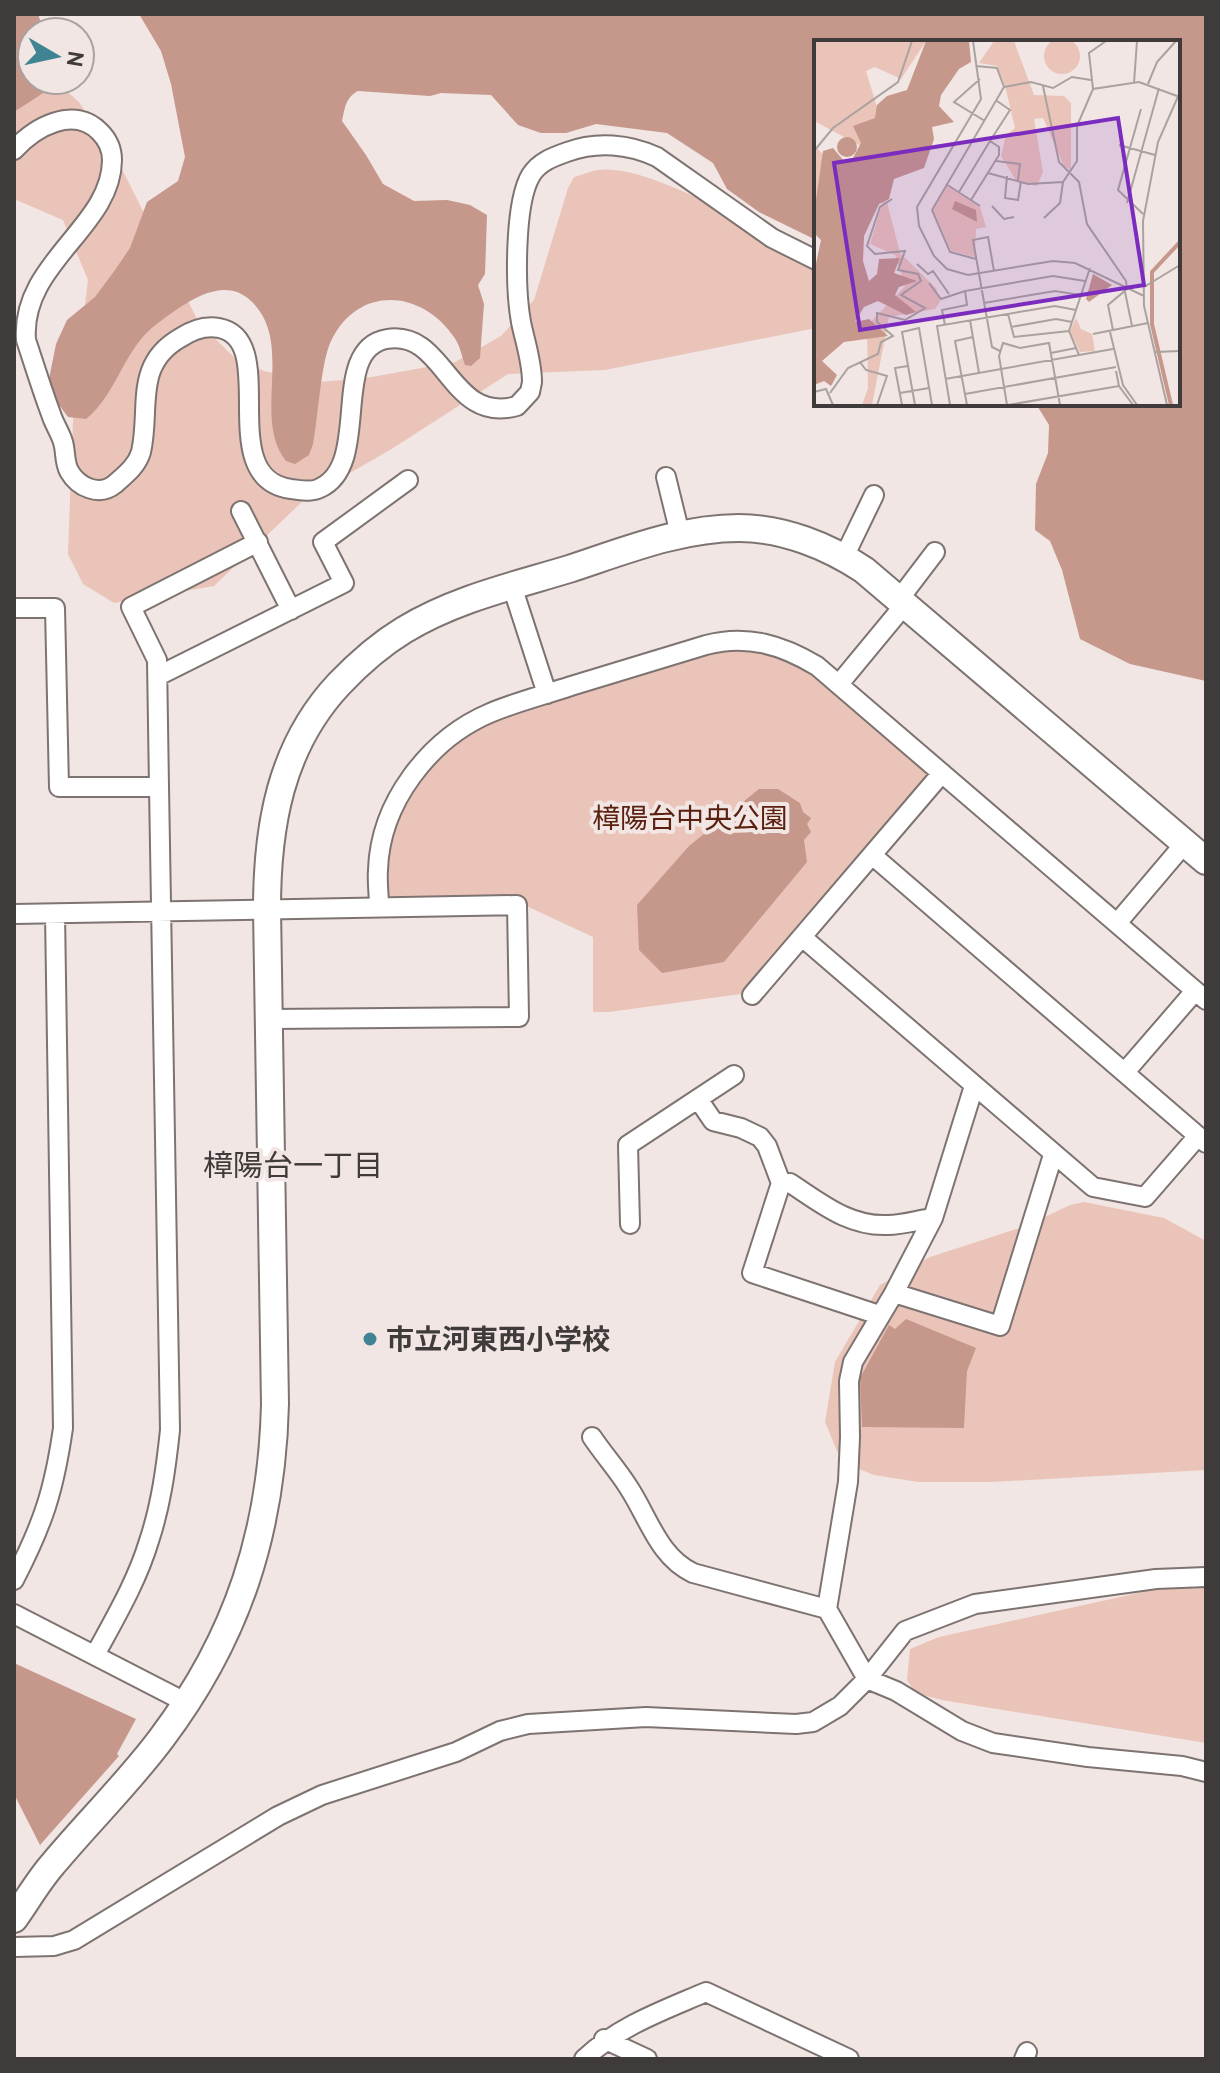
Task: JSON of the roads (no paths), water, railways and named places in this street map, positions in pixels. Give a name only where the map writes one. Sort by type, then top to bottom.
[{"type":"street","points":[[14,150],[24,138],[42,127],[69,120],[87,122],[98,129],[112,150],[110,178],[103,194],[48,269],[27,310],[25,327],[26,340],[51,417],[64,444],[69,470],[87,488],[100,491],[110,488],[137,463],[141,453],[143,404],[149,375],[158,357],[168,345],[193,330],[207,327],[230,331],[243,348],[247,360],[249,432],[253,454],[262,471],[285,488],[316,490],[337,476],[346,451],[357,367],[373,344],[385,339],[414,341],[427,349],[452,383],[479,403],[506,409],[517,406],[530,392],[532,382],[518,299],[519,220],[524,192],[530,176],[539,166],[573,150],[606,145],[639,148],[648,152],[772,238],[814,259]]},
{"type":"street","points":[[666,477],[680,534]]},
{"type":"street","points":[[158,676],[344,583],[323,542],[408,480]]},
{"type":"street","points":[[844,557],[874,495]]},
{"type":"street","points":[[241,511],[291,610]]},
{"type":"street","points":[[14,1919],[51,1866],[160,1741],[187,1703],[216,1655],[238,1607],[259,1545],[270,1486],[275,1404],[267,909],[270,830],[279,791],[310,723],[337,685],[370,655],[403,630],[456,604],[680,534],[743,528],[811,542],[844,557],[903,601],[1206,861]]},
{"type":"street","points":[[95,1655],[130,1589],[149,1542],[163,1487],[170,1430],[158,676],[157,660],[131,607],[258,542]]},
{"type":"street","points":[[839,684],[903,601],[935,552]]},
{"type":"street","points":[[512,586],[547,694]]},
{"type":"street","points":[[14,608],[55,608],[59,787],[159,787]]},
{"type":"street","points":[[379,907],[378,868],[385,833],[402,790],[427,756],[459,730],[489,714],[547,694],[723,640],[777,645],[817,666],[839,684],[1201,996],[1125,1072]]},
{"type":"street","points":[[752,995],[942,773]]},
{"type":"street","points":[[1118,922],[1185,843]]},
{"type":"street","points":[[802,937],[1093,1187],[1145,1197],[1202,1139],[872,855]]},
{"type":"street","points":[[14,914],[517,905],[519,1017],[270,1019]]},
{"type":"street","points":[[14,1580],[39,1531],[50,1500],[63,1428],[55,914]]},
{"type":"street","points":[[630,1224],[628,1145],[734,1075]]},
{"type":"street","points":[[974,1086],[933,1218],[853,1362],[849,1381],[848,1482],[827,1609],[867,1679],[896,1691],[962,1731],[993,1743],[1088,1757],[1182,1766],[1206,1772]]},
{"type":"street","points":[[698,1099],[713,1121],[760,1137],[767,1146],[781,1183],[752,1273],[879,1315]]},
{"type":"street","points":[[894,1293],[1000,1326],[1053,1155]]},
{"type":"street","points":[[781,1183],[790,1183],[840,1216],[858,1223],[888,1225],[933,1218]]},
{"type":"street","points":[[592,1437],[630,1489],[667,1556],[679,1566],[693,1573],[827,1609]]},
{"type":"street","points":[[14,1947],[54,1946],[74,1940],[278,1816],[322,1795],[456,1752],[500,1731],[528,1724],[646,1717],[796,1724],[813,1722],[828,1715],[867,1679],[905,1631],[975,1604],[1156,1579],[1206,1577]]},
{"type":"street","points":[[14,1614],[187,1703]]},
{"type":"street","points":[[584,2059],[604,2039],[706,1992],[849,2059]]},
{"type":"street","points":[[604,2039],[647,2059]]},
{"type":"place","name":"市立河東西小学校","points":[[370,1339]]},
{"type":"district","name":"樟陽台一丁目","points":[[293,1166]]},
{"type":"park label","name":"樟陽台中央公園","points":[[690,818]]}]
